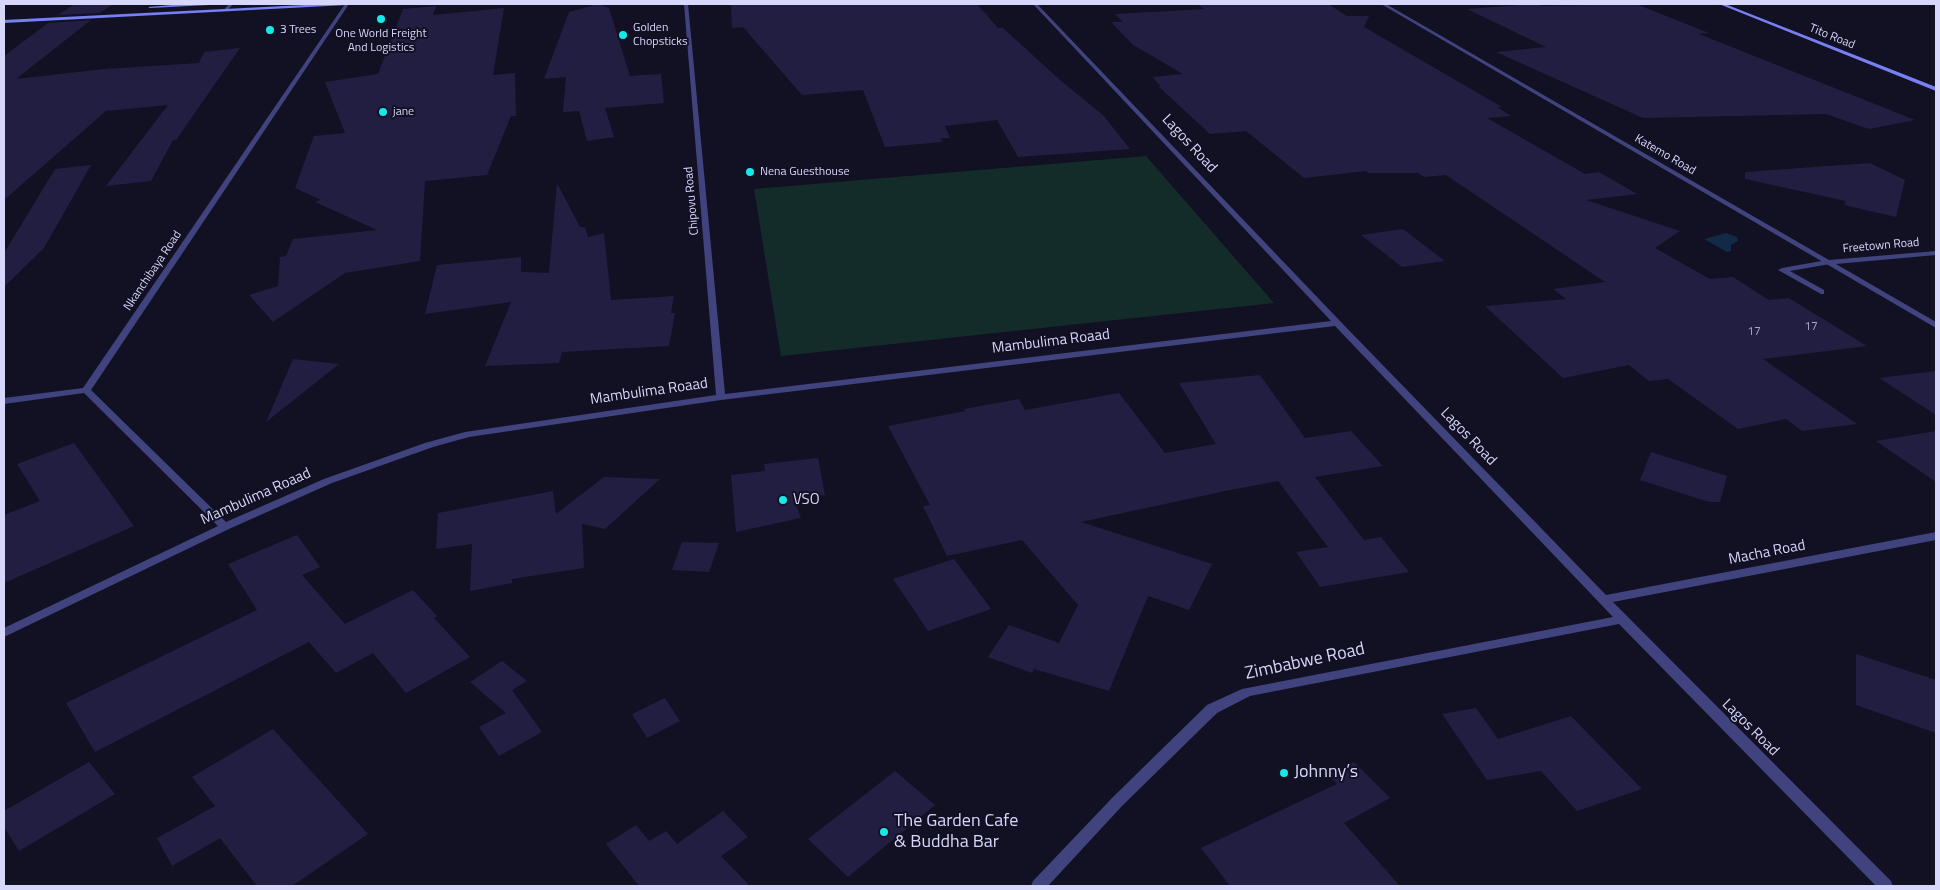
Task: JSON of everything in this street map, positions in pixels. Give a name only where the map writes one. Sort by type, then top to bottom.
[{"type":"main road","points":[[141,8],[209,4]]},
{"type":"main road","points":[[4,22],[347,4]]},
{"type":"main road","name":"Tito Road","points":[[1721,4],[1936,89]]},
{"type":"main road","points":[[4,16],[53,13]]},
{"type":"street","points":[[225,10],[231,4]]},
{"type":"street","name":"Nkanchibaya Road","points":[[86,390],[347,4]]},
{"type":"street","name":"Chipovu Road","points":[[686,4],[721,396]]},
{"type":"street","name":"Lagos Road","points":[[1035,4],[1337,323],[1622,619],[1886,886]]},
{"type":"street","name":"Katemo Road","points":[[1383,4],[1936,325]]},
{"type":"street","name":"Freetown Road","points":[[1820,292],[1782,270],[1827,262],[1936,253]]},
{"type":"street","name":"Mambulima Roaad","points":[[4,633],[225,527],[328,481],[429,445],[468,434],[721,396],[1337,323]]},
{"type":"street","points":[[4,401],[86,390],[225,527]]},
{"type":"street","name":"Macha Road","points":[[1604,600],[1936,536]]},
{"type":"street","name":"Zimbabwe Road","points":[[1038,886],[1117,802],[1212,710],[1247,692],[1622,619]]},
{"type":"green space","points":[[1146,156],[1274,303],[781,356],[754,189]]},
{"type":"water","points":[[1726,233],[1737,237],[1738,241],[1731,245],[1731,251],[1727,252],[1704,239]]},
{"type":"building","points":[[75,4],[113,4],[100,13],[58,15]]},
{"type":"building","points":[[598,4],[609,8],[630,76],[661,74],[664,103],[605,108],[614,137],[587,141],[579,111],[563,112],[566,77],[544,79],[569,12]]},
{"type":"building","points":[[731,4],[977,4],[998,28],[1003,28],[1060,80],[1103,115],[1130,149],[1018,157],[997,120],[945,126],[950,138],[941,138],[942,142],[885,147],[863,90],[802,95],[743,27],[732,28]]},
{"type":"building","points":[[1197,4],[1328,4],[1347,16],[1369,16],[1364,27],[1502,107],[1497,107],[1511,116],[1487,118],[1585,174],[1599,172],[1637,194],[1586,200],[1680,231],[1655,248],[1710,279],[1733,277],[1769,300],[1789,298],[1867,346],[1763,359],[1857,424],[1802,431],[1786,419],[1738,429],[1668,379],[1649,381],[1629,365],[1563,378],[1485,306],[1566,299],[1553,289],[1605,282],[1446,175],[1424,177],[1418,173],[1369,173],[1366,171],[1304,178],[1246,131],[1210,134],[1158,86],[1161,86],[1152,77],[1183,74],[1133,45],[1111,22],[1123,22],[1115,14],[1204,9]]},
{"type":"building","points":[[1535,4],[1542,6],[1636,4],[1709,33],[1699,34],[1915,120],[1869,129],[1826,114],[1643,118],[1496,52],[1546,47],[1467,9]]},
{"type":"building","points":[[436,6],[433,15],[504,8],[493,75],[515,73],[516,116],[511,116],[487,175],[425,181],[420,261],[345,273],[273,322],[249,295],[278,286],[280,257],[286,256],[293,239],[377,230],[315,202],[321,200],[295,188],[314,136],[345,133],[325,82],[378,74],[403,9]]},
{"type":"building","points":[[91,20],[16,79],[104,69],[199,63],[204,52],[240,48],[176,140],[173,140],[151,181],[106,186],[168,105],[106,111],[4,200],[4,56],[48,23]]},
{"type":"building","points":[[1870,163],[1905,180],[1896,217],[1844,205],[1846,201],[1745,179],[1745,172]]},
{"type":"building","points":[[91,165],[44,248],[4,287],[4,253],[55,169]]},
{"type":"building","points":[[557,183],[580,227],[585,227],[588,237],[604,233],[611,300],[674,296],[671,313],[675,313],[669,346],[562,352],[559,363],[485,366],[511,302],[425,314],[437,265],[521,257],[521,272],[549,273]]},
{"type":"building","points":[[1403,229],[1445,261],[1402,267],[1361,235]]},
{"type":"building","points":[[293,359],[339,364],[266,422]]},
{"type":"building","points":[[1936,371],[1936,415],[1879,378]]},
{"type":"building","points":[[1260,375],[1305,438],[1351,431],[1383,466],[1315,477],[1364,540],[1381,537],[1409,572],[1320,587],[1296,552],[1328,547],[1278,481],[1230,490],[1081,522],[1212,564],[1189,610],[1148,596],[1109,691],[1034,669],[1032,673],[988,657],[1009,625],[1059,643],[1078,605],[1022,540],[947,556],[923,506],[930,505],[888,426],[1019,399],[1025,410],[1119,393],[1165,453],[1216,444],[1179,383]]},
{"type":"building","points":[[1936,431],[1936,482],[1876,441]]},
{"type":"building","points":[[74,443],[134,526],[4,583],[4,515],[40,501],[17,464]]},
{"type":"building","points":[[1651,452],[1727,476],[1720,502],[1709,502],[1640,480]]},
{"type":"building","points":[[818,458],[825,495],[794,499],[801,518],[736,532],[731,475],[765,471],[764,464]]},
{"type":"building","points":[[604,477],[660,479],[605,529],[582,524],[584,568],[512,579],[512,583],[470,591],[472,544],[436,549],[438,513],[553,491],[556,514]]},
{"type":"building","points":[[297,535],[320,567],[302,575],[345,624],[413,590],[437,616],[434,618],[470,657],[406,693],[373,653],[336,673],[309,642],[95,752],[66,703],[257,610],[228,564]]},
{"type":"building","points":[[682,542],[719,543],[709,572],[672,570]]},
{"type":"building","points":[[954,559],[991,609],[928,631],[893,579]]},
{"type":"building","points":[[1856,654],[1936,680],[1936,733],[1856,705]]},
{"type":"building","points":[[502,661],[527,681],[512,690],[542,732],[499,756],[479,727],[506,713],[470,682]]},
{"type":"building","points":[[665,698],[680,721],[647,738],[632,714]]},
{"type":"building","points":[[1476,708],[1498,739],[1571,716],[1642,789],[1577,811],[1541,771],[1487,780],[1442,714]]},
{"type":"building","points":[[273,729],[368,834],[292,886],[257,886],[220,838],[172,866],[157,838],[215,806],[192,777]]},
{"type":"building","points":[[89,762],[115,794],[19,851],[4,827],[4,811]]},
{"type":"building","points":[[1354,762],[1390,798],[1344,823],[1400,886],[1230,886],[1201,848],[1337,784],[1329,775]]},
{"type":"building","points":[[895,771],[935,805],[848,877],[808,839]]},
{"type":"building","points":[[723,811],[748,837],[721,856],[750,886],[639,886],[606,844],[636,825],[649,841],[666,831],[677,844]]},
{"type":"place","name":"One World Freight And Logistics","points":[[381,19]]},
{"type":"place","name":"3 Trees","points":[[270,30]]},
{"type":"place","name":"Golden Chopsticks","points":[[623,35]]},
{"type":"place","name":"jane","points":[[383,112]]},
{"type":"place","name":"Nena Guesthouse","points":[[750,172]]},
{"type":"place","name":"VSO","points":[[783,500]]},
{"type":"place","name":"Johnny’s","points":[[1284,773]]},
{"type":"place","name":"The Garden Cafe & Buddha Bar","points":[[884,832]]}]
